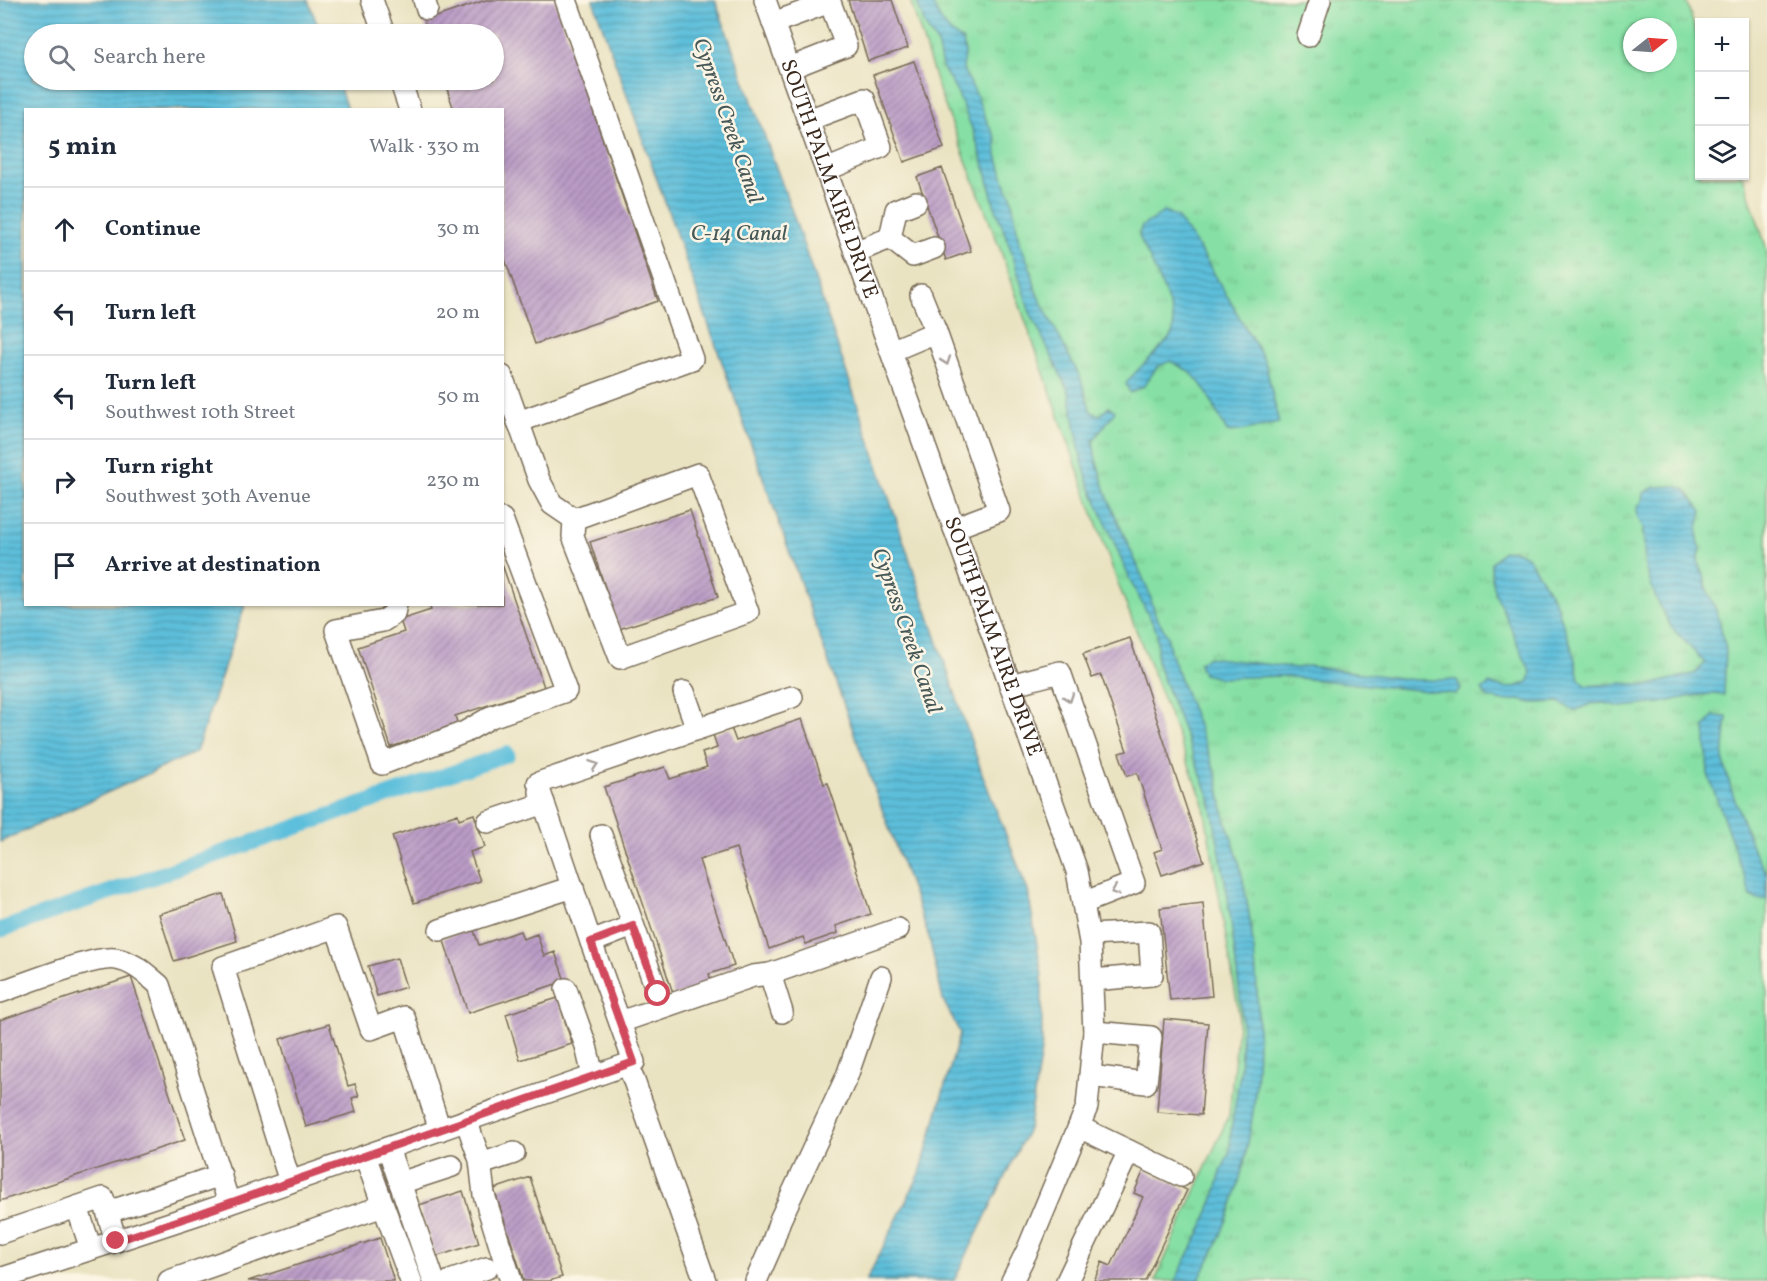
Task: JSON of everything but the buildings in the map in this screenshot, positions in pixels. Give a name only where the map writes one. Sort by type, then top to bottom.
[{"type":"street","points":[[372,0],[380,24]]},
{"type":"street","points":[[519,422],[692,358],[566,0]]},
{"type":"street","name":"SOUTH PALM AIRE DRIVE","points":[[765,0],[1077,870],[1089,935],[1092,980],[1094,1032],[1087,1107],[1027,1251],[1012,1281]]},
{"type":"street","points":[[1308,36],[1320,0]]},
{"type":"street","points":[[773,23],[830,2],[846,46],[790,68]]},
{"type":"street","points":[[403,90],[409,108]]},
{"type":"street","points":[[808,120],[864,99],[881,147],[826,170]]},
{"type":"street","points":[[890,238],[896,210],[916,202]]},
{"type":"street","points":[[855,252],[890,238]]},
{"type":"street","points":[[890,238],[913,256],[934,248]]},
{"type":"street","points":[[921,295],[999,511],[954,528]]},
{"type":"street","points":[[891,351],[936,332]]},
{"type":"street","points":[[505,390],[539,480],[552,504],[574,519]]},
{"type":"street","points":[[698,474],[748,612],[620,658],[573,536],[574,519],[698,474]]},
{"type":"street","points":[[396,606],[394,614],[383,621],[336,630],[382,764],[465,732],[491,717],[566,691],[504,524]]},
{"type":"street","points":[[1010,685],[1060,672],[1134,883],[1083,903]]},
{"type":"street","points":[[684,692],[697,729]]},
{"type":"street","points":[[488,822],[541,793],[697,729],[792,697]]},
{"type":"street","points":[[541,793],[620,1022],[631,1063],[705,1281]]},
{"type":"street","points":[[601,835],[658,994]]},
{"type":"street","points":[[440,930],[573,887]]},
{"type":"street","points":[[591,942],[633,926]]},
{"type":"street","points":[[290,1182],[223,967],[336,927],[371,1029],[404,1017],[440,1130]]},
{"type":"street","points":[[620,1022],[753,976],[770,974],[898,929]]},
{"type":"street","points":[[1089,935],[1149,932],[1152,975],[1092,980]]},
{"type":"street","points":[[0,992],[93,961],[115,958],[140,968],[159,985],[230,1203]]},
{"type":"street","points":[[770,974],[782,1012]]},
{"type":"street","points":[[756,1281],[780,1220],[847,1077],[881,977]]},
{"type":"street","points":[[566,989],[586,1046],[593,1076]]},
{"type":"street","points":[[1090,1076],[1146,1083],[1151,1036],[1094,1032]]},
{"type":"street","points":[[0,1279],[50,1272],[91,1249],[631,1063]]},
{"type":"street","points":[[466,1120],[481,1164],[484,1195],[512,1281]]},
{"type":"street","points":[[1079,1127],[1181,1176]]},
{"type":"street","points":[[388,1148],[434,1281]]},
{"type":"street","points":[[1067,1281],[1129,1151]]},
{"type":"street","points":[[481,1164],[514,1153]]},
{"type":"street","points":[[365,1156],[411,1281]]},
{"type":"street","points":[[400,1183],[452,1166]]},
{"type":"street","points":[[108,1212],[220,1175]]},
{"type":"street","points":[[0,1233],[103,1198],[116,1241]]},
{"type":"street","points":[[169,1281],[383,1206]]},
{"type":"street","points":[[77,1207],[91,1249]]},
{"type":"street","points":[[450,1281],[487,1268]]},
{"type":"green space","points":[[910,0],[1686,0],[1695,29],[1695,180],[1744,180],[1767,250],[1767,1281],[1155,1281],[1229,1115],[1239,1014],[1203,801],[1117,581],[999,246],[940,93]]},
{"type":"water","points":[[0,0],[308,0],[317,24],[24,24],[24,90],[340,90],[347,108],[24,108],[24,606],[245,606],[196,752],[0,842]]},
{"type":"water","name":"C-14 Canal","points":[[593,0],[715,0],[793,214],[983,776],[1028,891],[1042,975],[1042,1045],[1029,1127],[954,1281],[866,1281],[920,1173],[960,1033],[943,1000],[929,937],[851,725]]},
{"type":"water","points":[[916,0],[931,0],[943,24],[963,41],[965,54],[963,69],[996,138],[997,155],[1011,195],[1019,241],[1032,272],[1036,292],[1081,379],[1091,412],[1100,415],[1109,407],[1115,411],[1093,441],[1096,460],[1109,501],[1149,592],[1155,614],[1167,635],[1171,655],[1216,774],[1224,814],[1241,870],[1256,974],[1258,1027],[1256,1081],[1250,1134],[1238,1185],[1221,1234],[1198,1281],[1175,1281],[1203,1226],[1230,1151],[1240,1073],[1242,1024],[1228,897],[1210,798],[1157,663],[1157,632],[1131,582],[1087,479],[1069,392],[1029,310],[973,131],[958,94],[942,67],[937,43],[926,27]]},
{"type":"water","points":[[1165,211],[1178,218],[1202,253],[1265,361],[1279,423],[1227,432],[1197,379],[1189,371],[1170,361],[1157,367],[1144,386],[1130,393],[1126,384],[1166,342],[1173,328],[1168,302],[1139,236],[1141,227]]},
{"type":"water","points":[[1675,486],[1685,489],[1702,511],[1698,529],[1701,549],[1698,560],[1717,612],[1726,649],[1724,695],[1692,696],[1661,703],[1622,707],[1603,703],[1591,704],[1574,711],[1559,702],[1503,701],[1487,697],[1482,690],[1489,684],[1505,688],[1518,686],[1529,681],[1531,673],[1493,588],[1491,563],[1503,551],[1514,550],[1527,556],[1555,601],[1573,651],[1579,679],[1587,686],[1621,683],[1650,685],[1696,673],[1705,663],[1671,627],[1656,598],[1645,567],[1643,527],[1638,518],[1637,507],[1642,502],[1643,493],[1655,487]]},
{"type":"water","points":[[1207,657],[1297,668],[1308,666],[1415,680],[1457,680],[1461,689],[1456,694],[1280,676],[1220,678],[1203,674],[1199,663]]},
{"type":"water","points":[[1713,716],[1727,717],[1723,758],[1731,789],[1755,854],[1767,874],[1767,899],[1758,900],[1751,896],[1708,774],[1705,727]]},
{"type":"waterway","points":[[0,930],[507,754]]},
{"type":"route","points":[[116,1241],[634,1062],[591,942],[633,926],[658,994]]},
{"type":"water label","name":"Cypress Creek Canal","points":[[727,121]]},
{"type":"water label","name":"Cypress Creek Canal","points":[[906,631]]}]
